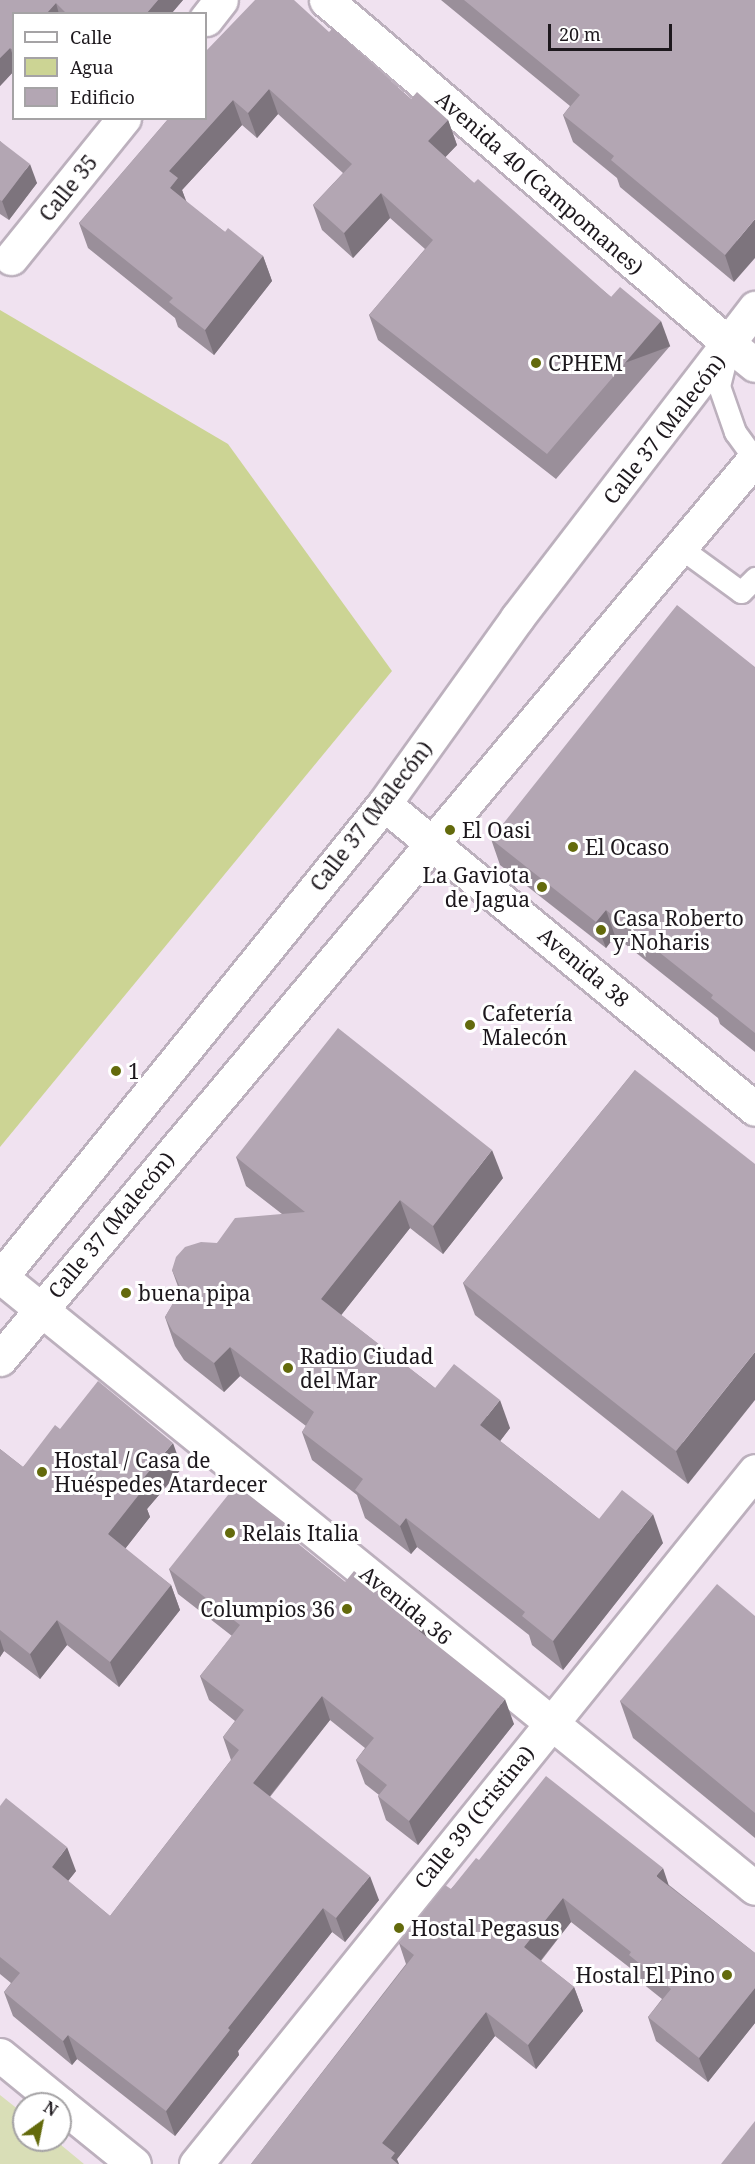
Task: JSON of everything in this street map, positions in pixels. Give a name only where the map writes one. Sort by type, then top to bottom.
[{"type":"street","points":[[207,18],[221,0]]},
{"type":"street","name":"Avenida 40 (Campomanes)","points":[[326,0],[755,365]]},
{"type":"street","name":"Calle 35","points":[[11,258],[122,120]]},
{"type":"street","name":"Calle 37 (Malecón)","points":[[0,1278],[384,804],[517,618],[755,308]]},
{"type":"street","name":"Calle 37 (Malecón)","points":[[0,1359],[678,546],[755,459]]},
{"type":"street","name":"Avenida 38","points":[[384,804],[755,1109]]},
{"type":"street","name":"Avenida 36","points":[[0,1278],[41,1308],[755,1888]]},
{"type":"street","name":"Calle 39 (Cristina)","points":[[196,2164],[550,1722],[755,1471]]},
{"type":"street","points":[[0,2055],[45,2092]]},
{"type":"street","points":[[72,2114],[134,2164]]},
{"type":"lane","points":[[729,344],[719,386],[735,432],[755,459]]},
{"type":"lane","points":[[678,546],[741,592],[755,578]]},
{"type":"shaded area","points":[[0,2095],[12,2104],[12,2152],[70,2152],[84,2164],[0,2164]]},
{"type":"water","points":[[0,310],[228,444],[392,671],[0,1147]]},
{"type":"building","points":[[0,0],[158,0],[148,12],[65,12],[56,3],[48,12],[12,12],[12,49],[10,48],[0,58]]},
{"type":"building","points":[[255,0],[294,0],[329,32],[333,28],[411,99],[417,92],[448,120],[428,141],[474,183],[478,179],[611,297],[620,287],[661,321],[547,454],[369,315],[433,240],[381,193],[344,233],[313,205],[352,164],[269,89],[248,113],[233,100],[169,171],[178,178],[170,188],[225,232],[228,228],[263,256],[205,330],[169,302],[173,298],[79,223],[167,120],[207,120],[207,50]]},
{"type":"building","points":[[464,0],[755,0],[755,219],[725,255],[611,160],[614,156],[563,115],[580,95]]},
{"type":"building","points":[[0,141],[30,164],[2,201],[0,200]]},
{"type":"building","points":[[677,605],[755,667],[755,1033],[711,998],[713,995],[606,910],[596,922],[491,839]]},
{"type":"building","points":[[338,1028],[492,1150],[433,1226],[400,1200],[321,1299],[435,1388],[454,1364],[500,1400],[480,1425],[599,1519],[622,1490],[653,1514],[553,1641],[522,1616],[525,1612],[406,1518],[400,1526],[355,1490],[363,1479],[302,1432],[314,1412],[230,1347],[214,1363],[173,1332],[165,1317],[181,1289],[172,1270],[176,1257],[185,1247],[201,1242],[217,1243],[235,1218],[305,1212],[236,1157]]},
{"type":"building","points":[[635,1070],[755,1164],[755,1352],[676,1451],[463,1283]]},
{"type":"building","points":[[98,1381],[173,1443],[135,1488],[141,1492],[108,1534],[171,1585],[110,1662],[57,1620],[30,1654],[0,1630],[0,1449],[23,1467],[55,1425],[60,1429]]},
{"type":"building","points":[[236,1485],[290,1527],[285,1533],[345,1582],[354,1571],[422,1625],[418,1630],[505,1699],[409,1821],[378,1796],[387,1785],[356,1760],[374,1738],[322,1696],[253,1783],[370,1876],[336,1918],[323,1908],[166,2111],[68,2035],[63,2041],[4,1992],[20,1973],[0,1957],[0,1806],[6,1798],[67,1847],[52,1867],[110,1916],[239,1750],[223,1737],[244,1710],[200,1676],[240,1625],[169,1569]]},
{"type":"building","points":[[717,1584],[755,1616],[755,1813],[620,1701]]},
{"type":"building","points":[[546,1776],[663,1868],[656,1876],[755,1953],[755,1988],[699,2058],[648,2017],[671,1989],[629,1955],[631,1952],[563,1898],[524,1947],[574,1987],[528,2045],[486,2012],[382,2143],[395,2153],[391,2158],[398,2164],[251,2164],[414,1955],[399,1943],[445,1885],[451,1889],[476,1858],[479,1860]]},
{"type":"building","points":[[755,2121],[755,2164],[721,2164]]},
{"type":"place","name":"CPHEM","points":[[536,363]]},
{"type":"place","name":"El Oasi","points":[[450,830]]},
{"type":"place","name":"El Ocaso","points":[[573,847]]},
{"type":"place","name":"La Gaviota de Jagua","points":[[542,887]]},
{"type":"place","name":"Casa Roberto y Noharis","points":[[601,930]]},
{"type":"place","name":"Cafetería Malecón","points":[[470,1025]]},
{"type":"place","name":"1","points":[[116,1071]]},
{"type":"place","name":"buena pipa","points":[[126,1293]]},
{"type":"place","name":"Radio Ciudad del Mar","points":[[288,1368]]},
{"type":"place","name":"Hostal / Casa de Huéspedes Atardecer","points":[[42,1472]]},
{"type":"place","name":"Relais Italia","points":[[230,1533]]},
{"type":"place","name":"Columpios 36","points":[[347,1609]]},
{"type":"place","name":"Hostal Pegasus","points":[[399,1928]]},
{"type":"place","name":"Hostal El Pino","points":[[727,1975]]}]
